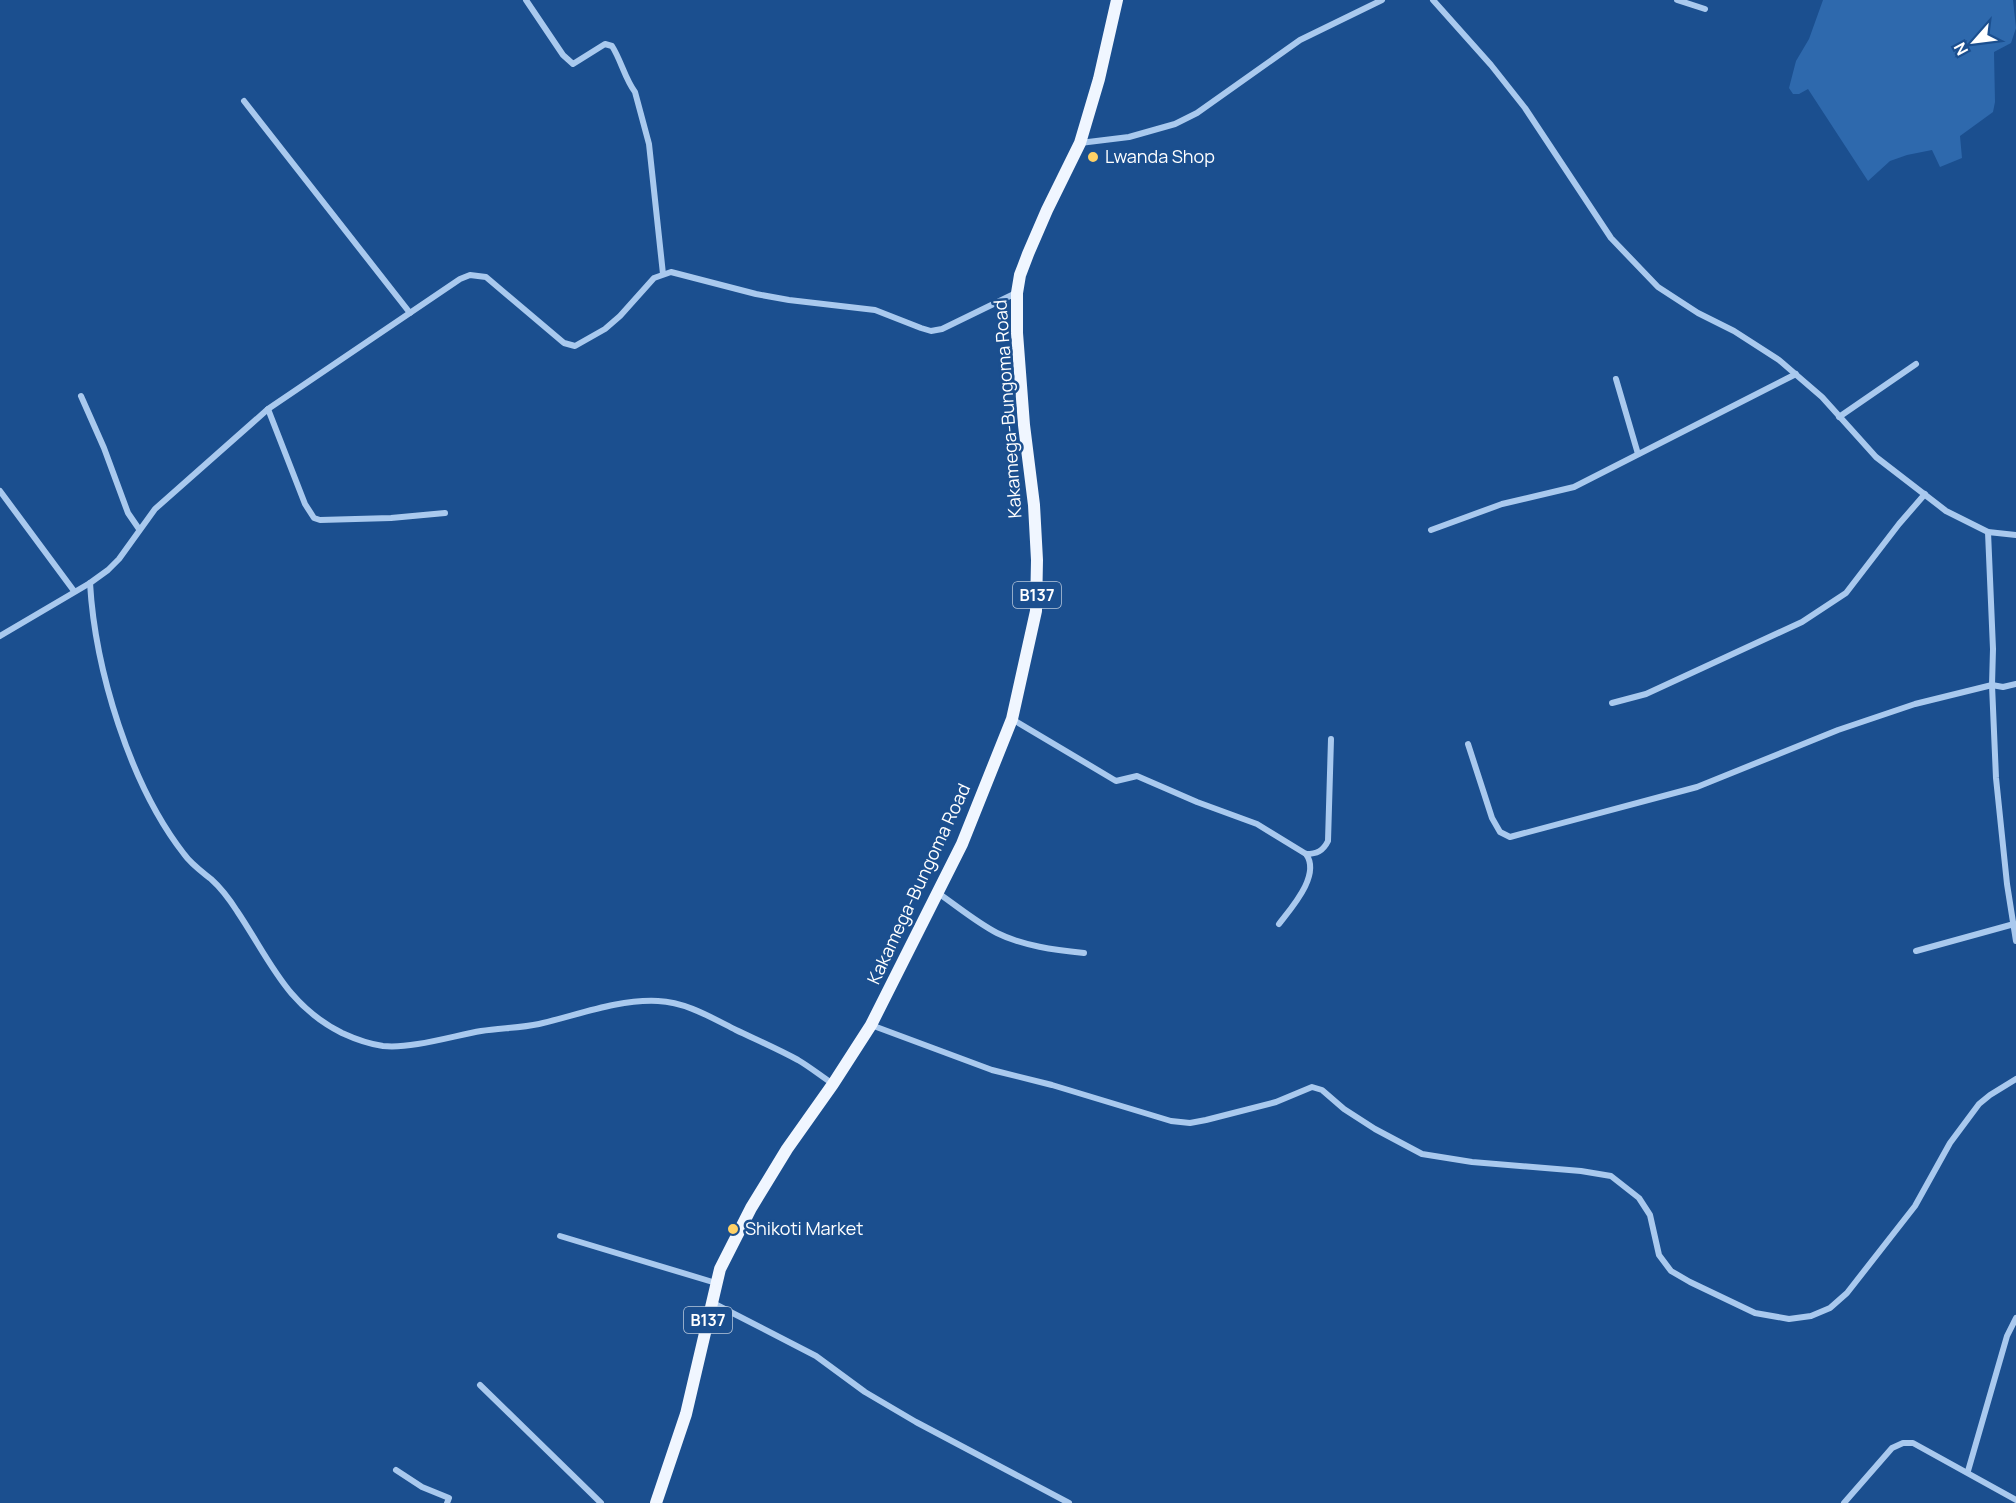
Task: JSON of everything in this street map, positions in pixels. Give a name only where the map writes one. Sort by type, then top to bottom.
[{"type":"main road","name":"Kakamega-Bungoma Road","points":[[656,1503],[686,1414],[720,1269],[751,1208],[787,1149],[872,1025],[962,844],[1012,719],[1036,611],[1037,560],[1034,505],[1024,425],[1017,333],[1017,293],[1020,275],[1028,254],[1080,143],[1099,79],[1118,0]]},
{"type":"street","points":[[526,0],[563,55],[573,64],[605,44],[612,46],[620,60],[635,92],[649,144],[663,274]]},
{"type":"street","points":[[1080,143],[1129,136],[1175,124],[1197,113],[1300,40],[1382,0]]},
{"type":"street","points":[[1433,0],[1491,65],[1525,108],[1605,230],[1658,287],[1779,360],[1839,417],[1876,457],[1946,511],[1988,532],[2016,535]]},
{"type":"street","points":[[1677,0],[1705,9]]},
{"type":"street","points":[[244,101],[410,314]]},
{"type":"street","points":[[0,636],[108,570],[119,559],[155,509],[268,409],[460,279],[478,275],[486,277],[564,343],[575,346],[605,329],[620,316],[654,278],[671,272],[756,294],[875,310],[931,331],[952,325],[1017,293]]},
{"type":"street","points":[[1839,417],[1916,364]]},
{"type":"street","points":[[1431,530],[1502,504],[1574,487],[1796,375]]},
{"type":"street","points":[[1616,379],[1638,454]]},
{"type":"street","points":[[81,396],[104,448],[128,513],[139,529]]},
{"type":"street","points":[[268,409],[305,504],[314,518],[320,520],[391,518],[445,513]]},
{"type":"street","points":[[0,491],[74,591]]},
{"type":"street","points":[[1612,703],[1646,694],[1802,622],[1846,593],[1925,494]]},
{"type":"street","points":[[1988,532],[1996,778],[2007,884],[2016,941]]},
{"type":"street","points":[[90,583],[92,615],[104,676],[141,782],[185,856],[226,896],[274,971],[292,995],[311,1014],[350,1037],[385,1046],[537,1024],[614,1005],[661,1001],[696,1010],[799,1061],[833,1084]]},
{"type":"street","points":[[1468,744],[1492,818],[1500,832],[1510,837],[1697,787],[1838,730],[1915,704],[1992,685],[2003,687],[2016,684]]},
{"type":"street","points":[[1012,719],[1116,781],[1137,776],[1197,802],[1257,824],[1306,854],[1310,860],[1310,869],[1305,886],[1279,924]]},
{"type":"street","points":[[1306,854],[1315,854],[1324,848],[1328,841],[1331,740]]},
{"type":"street","points":[[938,894],[996,932],[1014,940],[1084,953]]},
{"type":"street","points":[[1916,951],[2014,924]]},
{"type":"street","points":[[872,1025],[992,1070],[1052,1085],[1171,1121],[1190,1123],[1206,1120],[1276,1102],[1308,1088],[1317,1088],[1375,1129],[1422,1154],[1472,1162],[1581,1171],[1611,1176],[1640,1198],[1650,1215],[1659,1255],[1671,1271],[1755,1313],[1790,1319],[1811,1316],[1830,1308],[1847,1293],[1915,1206],[1950,1143],[1979,1104],[1989,1095],[2016,1079]]},
{"type":"street","points":[[560,1236],[716,1283]]},
{"type":"street","points":[[712,1303],[816,1356],[865,1392],[916,1422],[1069,1503]]},
{"type":"street","points":[[1968,1471],[2007,1336],[2016,1318]]},
{"type":"street","points":[[480,1385],[601,1503]]},
{"type":"street","points":[[1844,1503],[1892,1448],[1903,1443],[1913,1443],[1968,1471],[2016,1500]]},
{"type":"street","points":[[396,1470],[422,1487],[449,1498],[447,1503]]},
{"type":"shaded area","points":[[1823,0],[2013,0],[2016,28],[2011,43],[1994,52],[1995,102],[1993,112],[1960,136],[1962,158],[1940,167],[1932,150],[1907,155],[1890,161],[1868,181],[1808,89],[1799,94],[1793,94],[1789,88],[1796,61],[1809,39]]},
{"type":"place","name":"Lwanda Shop","points":[[1093,157]]},
{"type":"place","name":"Shikoti Market","points":[[733,1229]]}]
